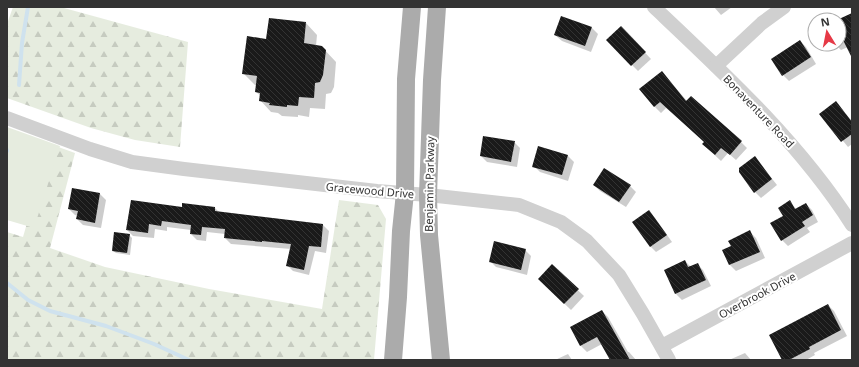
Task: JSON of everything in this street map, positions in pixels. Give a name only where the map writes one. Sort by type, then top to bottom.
[{"type":"main road","points":[[393,360],[401,231],[405,193],[406,79],[412,7]]},
{"type":"main road","name":"Benjamin Parkway","points":[[437,7],[432,80],[428,195],[429,235],[441,360]]},
{"type":"street","name":"Bonaventure Road","points":[[654,7],[742,91],[798,152],[852,225]]},
{"type":"street","points":[[716,66],[762,22],[784,7]]},
{"type":"street","name":"Gracewood Drive","points":[[7,118],[90,149],[132,162],[184,170],[519,205],[561,222],[587,241],[619,275],[669,360]]},
{"type":"street","name":"Overbrook Drive","points":[[662,346],[852,244]]},
{"type":"green space","points":[[13,7],[64,7],[188,42],[180,147],[135,140],[91,128],[7,98],[7,24]]},
{"type":"green space","points":[[7,127],[60,146],[34,228],[7,220]]},
{"type":"green space","points":[[50,144],[75,153],[50,248],[105,267],[209,289],[322,309],[339,200],[378,205],[386,219],[374,360],[7,360],[7,232],[23,237]]},
{"type":"building","points":[[852,13],[852,58],[847,48],[847,15]]},
{"type":"building","points":[[561,16],[592,27],[585,46],[554,35]]},
{"type":"building","points":[[269,18],[306,22],[304,43],[322,46],[326,50],[323,75],[320,82],[315,83],[314,98],[299,97],[298,106],[287,105],[287,107],[269,105],[270,103],[259,101],[260,93],[255,92],[257,76],[242,74],[247,36],[266,39]]},
{"type":"building","points":[[621,26],[646,52],[631,66],[606,40]]},
{"type":"building","points":[[800,40],[811,57],[782,76],[771,59]]},
{"type":"building","points":[[662,71],[686,101],[691,96],[742,141],[730,155],[721,148],[715,155],[702,144],[704,142],[660,102],[654,107],[639,89]]},
{"type":"building","points":[[836,101],[852,122],[852,134],[841,142],[819,114]]},
{"type":"building","points":[[483,136],[515,141],[511,162],[480,156]]},
{"type":"building","points":[[538,146],[568,155],[562,175],[532,167]]},
{"type":"building","points":[[755,156],[772,179],[754,193],[739,172],[739,168]]},
{"type":"building","points":[[604,168],[631,185],[619,202],[593,185]]},
{"type":"building","points":[[72,188],[100,193],[95,223],[76,219],[78,211],[68,209]]},
{"type":"building","points":[[131,200],[182,207],[182,203],[215,207],[215,211],[323,224],[321,247],[309,246],[304,270],[286,266],[291,244],[224,238],[225,229],[202,227],[201,235],[190,234],[191,225],[162,221],[161,226],[149,224],[148,233],[126,230]]},
{"type":"building","points":[[790,200],[795,209],[806,203],[813,215],[802,222],[805,226],[781,241],[770,223],[783,216],[778,208]]},
{"type":"building","points":[[649,210],[667,235],[650,247],[632,222]]},
{"type":"building","points":[[750,230],[760,252],[729,265],[722,250],[731,246],[728,241]]},
{"type":"building","points":[[114,232],[130,234],[127,253],[112,251]]},
{"type":"building","points":[[494,241],[526,249],[521,270],[489,262]]},
{"type":"building","points":[[685,260],[688,267],[698,263],[706,280],[675,294],[664,270]]},
{"type":"building","points":[[552,264],[579,289],[564,304],[538,279]]},
{"type":"building","points":[[828,304],[841,330],[809,347],[810,349],[789,360],[782,360],[769,335]]},
{"type":"building","points":[[602,310],[630,360],[610,360],[597,337],[580,346],[570,327]]},
{"type":"waterway","points":[[19,85],[22,43],[28,7]]},
{"type":"waterway","points":[[7,283],[28,300],[50,311],[106,326],[154,344],[189,360]]}]
